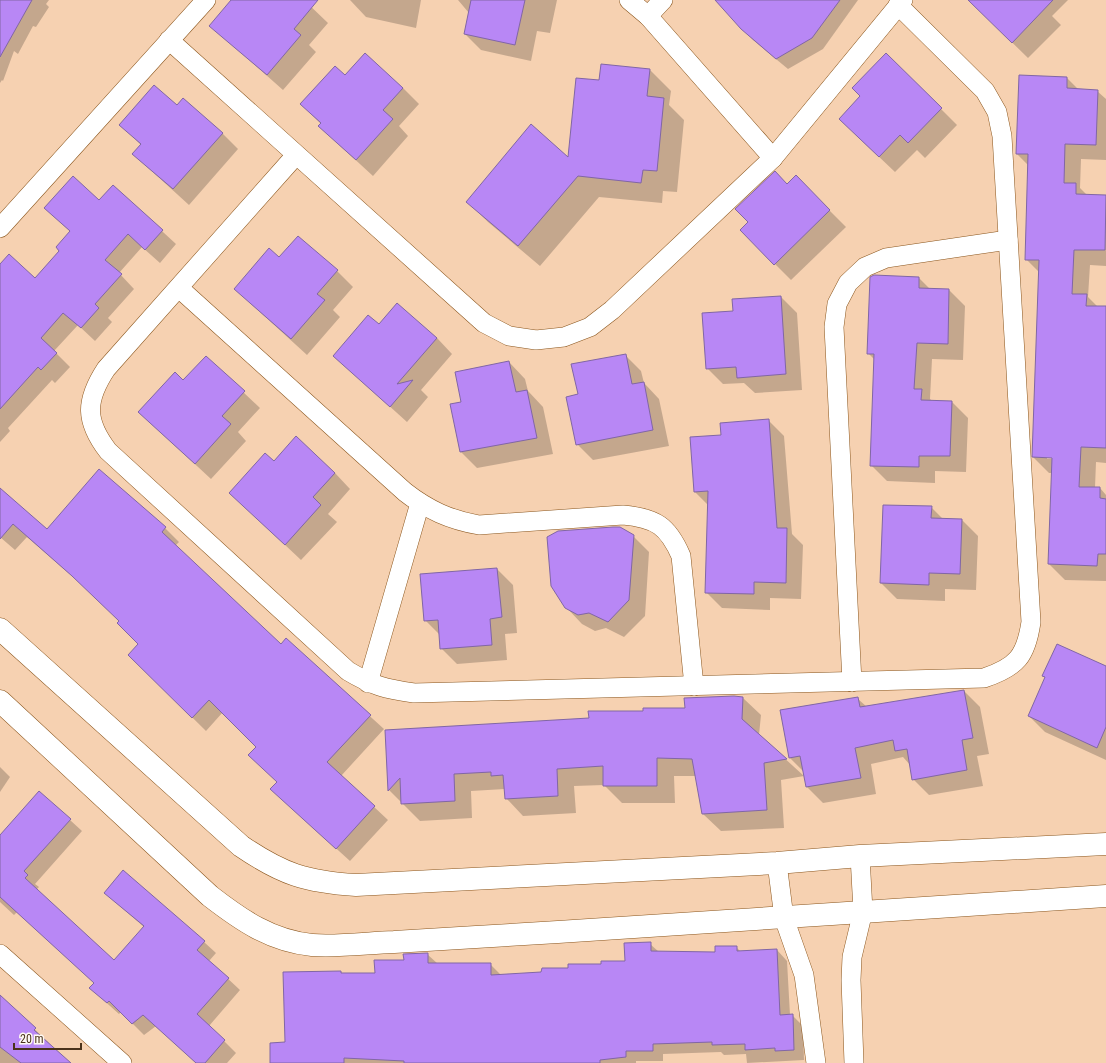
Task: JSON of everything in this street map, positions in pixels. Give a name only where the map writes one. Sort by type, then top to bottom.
[{"type":"street","points":[[0,228],[206,0]]},
{"type":"street","points":[[629,0],[648,16],[773,158]]},
{"type":"street","points":[[648,16],[663,0]]},
{"type":"street","points":[[169,40],[484,323],[509,336],[536,340],[564,337],[590,327],[612,310],[773,158],[900,3],[985,91],[997,112],[1002,136],[1031,622],[1028,642],[1019,659],[1003,672],[984,678],[414,693],[387,690],[368,683],[348,671],[108,451],[97,437],[91,421],[90,404],[96,385],[106,370],[296,155]]},
{"type":"street","points":[[852,682],[834,327],[837,304],[848,283],[864,267],[886,258],[1008,240]]},
{"type":"street","points":[[179,288],[420,504],[448,518],[479,525],[623,515],[642,516],[660,525],[673,539],[681,556],[694,686]]},
{"type":"street","points":[[368,683],[420,504]]},
{"type":"street","points":[[0,629],[241,846],[267,863],[295,876],[325,883],[356,885],[777,863],[860,856],[1106,844]]},
{"type":"street","points":[[0,701],[210,896],[233,914],[258,930],[284,940],[312,945],[784,918],[863,911],[1106,896]]},
{"type":"street","points":[[854,1063],[851,1004],[852,958],[863,911],[860,856]]},
{"type":"street","points":[[777,863],[784,918],[804,975],[816,1063]]},
{"type":"street","points":[[0,954],[122,1063]]},
{"type":"building","points":[[0,0],[32,0],[0,57]]},
{"type":"building","points":[[231,0],[318,0],[294,29],[301,35],[267,75],[209,26]]},
{"type":"building","points":[[471,0],[525,0],[515,45],[464,34]]},
{"type":"building","points":[[715,0],[840,0],[812,38],[776,59],[741,29]]},
{"type":"building","points":[[968,0],[1053,0],[1012,43]]},
{"type":"building","points":[[365,53],[403,88],[383,110],[393,119],[356,160],[318,126],[321,123],[300,104],[335,66],[345,75]]},
{"type":"building","points":[[886,53],[942,108],[908,143],[900,135],[879,157],[839,119],[860,96],[852,88]]},
{"type":"building","points":[[601,64],[650,69],[647,96],[664,98],[657,171],[643,170],[641,183],[578,176],[518,246],[466,202],[531,124],[568,157],[576,78],[599,80]]},
{"type":"building","points":[[1019,75],[1067,77],[1067,88],[1098,90],[1096,145],[1065,144],[1064,183],[1076,183],[1076,194],[1106,195],[1105,250],[1074,250],[1072,294],[1087,294],[1086,306],[1106,306],[1106,448],[1081,447],[1079,487],[1100,487],[1100,498],[1106,499],[1106,554],[1098,554],[1097,566],[1048,564],[1052,458],[1032,457],[1039,260],[1025,260],[1028,154],[1016,154]]},
{"type":"building","points":[[154,85],[177,105],[183,98],[223,133],[173,189],[132,154],[141,144],[119,125]]},
{"type":"building","points":[[775,171],[787,184],[796,175],[830,210],[774,265],[740,230],[748,222],[735,209]]},
{"type":"building","points":[[73,176],[99,200],[113,185],[163,230],[145,250],[128,234],[105,260],[122,274],[95,304],[99,308],[81,328],[63,313],[41,338],[57,353],[41,370],[38,367],[0,409],[0,264],[9,254],[35,278],[59,251],[56,247],[70,231],[44,208]]},
{"type":"building","points":[[298,236],[338,270],[317,294],[325,300],[291,339],[234,289],[269,248],[279,257]]},
{"type":"building","points":[[874,275],[919,277],[919,288],[949,289],[948,344],[917,343],[914,389],[922,389],[921,400],[952,401],[950,456],[919,456],[919,467],[870,466],[874,354],[867,354],[870,277]]},
{"type":"building","points":[[781,296],[786,374],[737,378],[736,367],[706,369],[702,313],[733,311],[732,299]]},
{"type":"building","points":[[397,303],[437,338],[397,384],[413,380],[390,407],[333,356],[368,315],[379,324]]},
{"type":"building","points":[[626,354],[632,384],[644,382],[653,430],[576,445],[566,397],[578,394],[571,364]]},
{"type":"building","points":[[206,356],[245,391],[222,416],[231,424],[195,464],[138,412],[175,372],[183,380]]},
{"type":"building","points":[[509,361],[516,392],[527,390],[537,438],[460,452],[450,404],[461,402],[455,372]]},
{"type":"building","points":[[769,419],[777,528],[787,528],[786,583],[754,582],[754,594],[705,593],[708,491],[694,492],[690,437],[721,435],[720,423]]},
{"type":"building","points":[[296,436],[335,473],[313,497],[321,505],[285,545],[229,493],[265,453],[274,461]]},
{"type":"building","points":[[99,469],[166,527],[162,532],[281,644],[286,638],[371,715],[327,762],[375,806],[336,849],[270,789],[277,782],[248,755],[256,747],[209,700],[192,718],[128,655],[138,644],[117,623],[119,621],[72,576],[13,524],[0,539],[0,488],[47,529]]},
{"type":"building","points":[[883,505],[932,506],[931,518],[962,519],[960,574],[929,573],[929,585],[880,583]]},
{"type":"building","points":[[620,527],[634,535],[629,600],[608,622],[589,613],[578,615],[565,608],[551,586],[547,537],[558,531]]},
{"type":"building","points":[[497,568],[502,617],[490,619],[492,645],[440,649],[438,620],[424,621],[420,574]]},
{"type":"building","points":[[1057,644],[1106,666],[1106,727],[1097,748],[1028,716],[1045,677],[1042,676]]},
{"type":"building","points":[[964,690],[973,738],[962,740],[967,770],[912,780],[907,749],[895,751],[893,740],[855,748],[861,778],[806,787],[800,756],[789,758],[780,710],[858,697],[860,707]]},
{"type":"building","points":[[743,697],[742,719],[787,759],[764,763],[767,810],[702,814],[692,759],[657,758],[657,786],[603,786],[603,766],[557,769],[558,796],[505,799],[503,775],[491,776],[491,772],[454,774],[455,801],[401,804],[400,778],[388,791],[385,730],[589,718],[588,711],[643,711],[643,708],[685,708],[684,698]]},
{"type":"building","points":[[39,791],[71,819],[24,871],[28,875],[25,878],[114,960],[144,926],[104,893],[123,870],[205,941],[197,950],[229,978],[197,1014],[225,1040],[205,1063],[196,1063],[143,1015],[132,1024],[109,1001],[107,1003],[89,988],[94,983],[0,897],[0,835]]},
{"type":"building","points":[[651,942],[651,951],[715,952],[715,946],[737,946],[737,951],[777,949],[780,1015],[793,1014],[794,1050],[775,1051],[775,1048],[745,1050],[745,1044],[712,1045],[712,1042],[653,1044],[653,1051],[626,1051],[626,1057],[600,1060],[600,1063],[404,1063],[404,1061],[344,1058],[344,1063],[270,1063],[270,1043],[285,1042],[283,972],[341,971],[341,973],[375,973],[374,960],[404,960],[403,954],[428,953],[428,963],[491,963],[491,975],[541,972],[542,968],[568,968],[568,964],[601,964],[601,961],[625,961],[624,943]]},
{"type":"building","points":[[0,995],[36,1028],[34,1030],[71,1063],[21,1063],[0,1047]]}]
